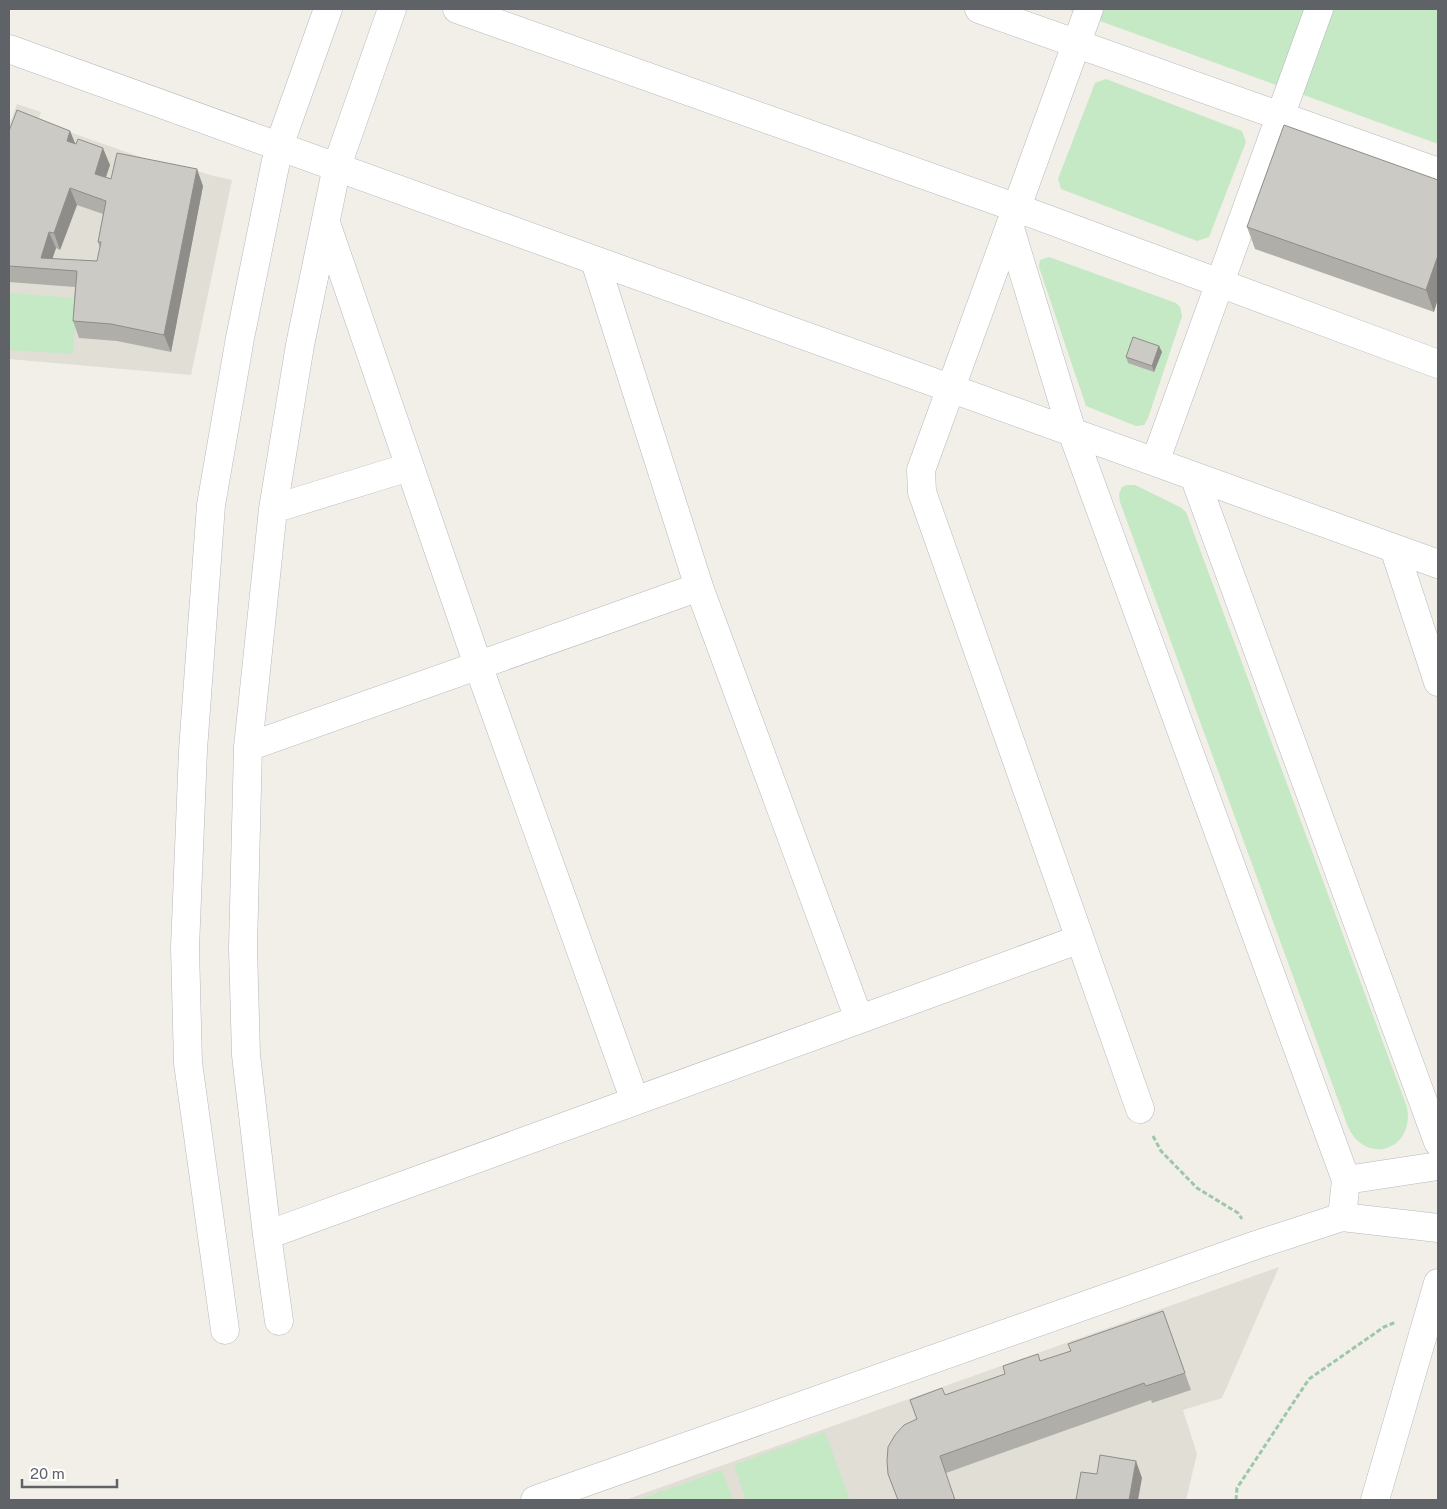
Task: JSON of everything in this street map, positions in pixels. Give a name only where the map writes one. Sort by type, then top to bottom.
[{"type":"street","points":[[225,1330],[188,1064],[185,948],[193,750],[211,505],[240,338],[279,146],[328,9]]},
{"type":"street","points":[[279,1321],[246,1055],[243,948],[248,747],[273,510],[300,345],[337,166],[392,9]]},
{"type":"street","points":[[457,9],[1013,218],[1220,284],[1438,364]]},
{"type":"street","points":[[979,9],[1438,172]]},
{"type":"street","points":[[1089,9],[921,470],[922,492],[1140,1109]]},
{"type":"street","points":[[1155,462],[1319,9]]},
{"type":"street","points":[[9,49],[1438,564]]},
{"type":"street","points":[[1013,218],[1072,432],[1346,1180],[1342,1217]]},
{"type":"street","points":[[326,222],[478,665],[635,1101]]},
{"type":"street","points":[[595,261],[699,587],[859,1019]]},
{"type":"street","points":[[273,510],[409,467]]},
{"type":"street","points":[[1194,476],[1438,1142]]},
{"type":"street","points":[[1394,548],[1438,682]]},
{"type":"street","points":[[248,747],[699,587]]},
{"type":"street","points":[[267,1235],[1080,939]]},
{"type":"street","points":[[1346,1180],[1438,1166]]},
{"type":"street","points":[[535,1500],[1342,1217],[1438,1228]]},
{"type":"street","points":[[1375,1500],[1435,1296]]},
{"type":"path","points":[[1140,1109],[1161,1151],[1197,1188],[1238,1213],[1256,1246]]},
{"type":"path","points":[[1236,1500],[1237,1488],[1309,1379],[1384,1326],[1435,1296]]},
{"type":"shaded area","points":[[17,104],[41,112],[38,121],[192,175],[195,170],[232,180],[191,375],[9,359],[9,126]]},
{"type":"shaded area","points":[[1279,1267],[1222,1398],[1183,1410],[1197,1454],[1186,1500],[625,1500]]},
{"type":"green space","points":[[1067,9],[1438,9],[1438,144]]},
{"type":"green space","points":[[1106,79],[1242,131],[1246,142],[1209,237],[1197,241],[1061,189],[1058,179],[1095,83]]},
{"type":"green space","points":[[1049,257],[1176,303],[1180,307],[1182,316],[1144,425],[1136,426],[1086,406],[1039,267],[1040,260]]},
{"type":"green space","points":[[9,293],[77,298],[73,354],[9,350]]},
{"type":"green space","points":[[1135,485],[1180,507],[1186,512],[1407,1107],[1408,1122],[1404,1134],[1397,1143],[1387,1148],[1377,1149],[1366,1146],[1356,1139],[1348,1127],[1120,502],[1119,494],[1122,487]]},
{"type":"green space","points":[[825,1432],[850,1500],[746,1500],[734,1465]]},
{"type":"green space","points":[[722,1470],[733,1500],[638,1500]]},
{"type":"building","points":[[17,110],[70,131],[67,141],[76,144],[78,139],[103,148],[95,174],[111,179],[117,153],[197,169],[164,335],[111,324],[73,321],[77,271],[9,266],[9,131]],"holes":[[[70,188],[106,201],[98,242],[101,242],[97,261],[41,258],[49,232],[54,233]]]},
{"type":"building","points":[[1284,125],[1438,180],[1438,255],[1426,290],[1247,227]]},
{"type":"building","points":[[1133,337],[1159,346],[1152,366],[1126,357]]},
{"type":"building","points":[[1163,1311],[1185,1373],[1146,1386],[1144,1383],[940,1456],[955,1500],[898,1500],[888,1474],[888,1447],[904,1425],[917,1419],[910,1400],[942,1388],[945,1395],[1005,1374],[1003,1366],[1038,1354],[1040,1361],[1071,1351],[1068,1344]]},
{"type":"building","points":[[1100,1455],[1136,1461],[1129,1500],[1076,1500],[1081,1472],[1097,1474]]}]
